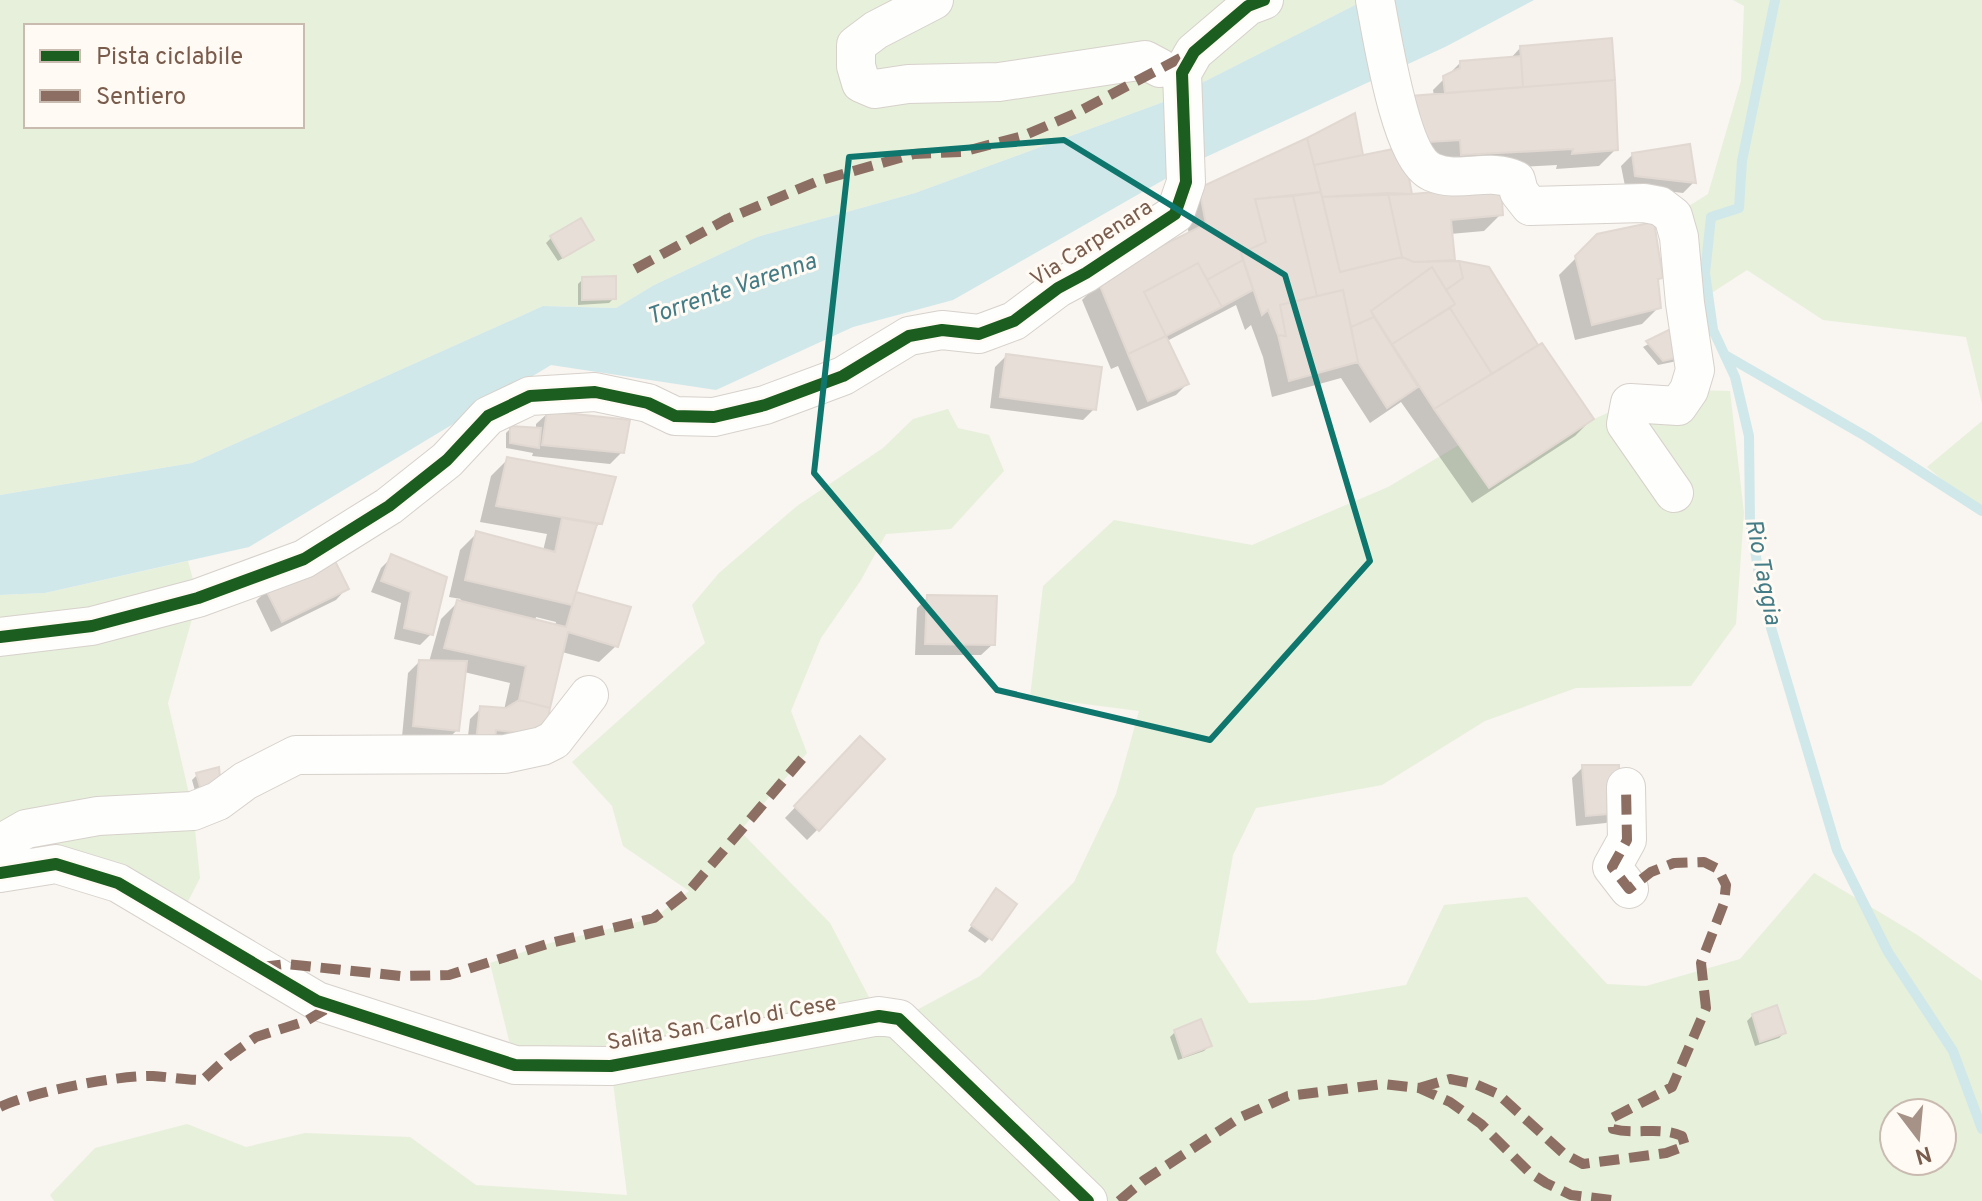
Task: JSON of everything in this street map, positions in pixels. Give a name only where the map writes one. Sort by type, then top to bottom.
[{"type":"street","points":[[934,0],[876,30],[856,45],[856,66],[861,83],[875,89],[908,84],[999,82],[1145,60],[1171,74],[1182,73],[1194,52],[1248,6],[1264,0]]},
{"type":"street","points":[[1375,0],[1394,95],[1418,162],[1432,172],[1452,176],[1502,174],[1516,180],[1519,192],[1530,206],[1644,203],[1660,206],[1673,216],[1679,237],[1695,370],[1689,390],[1678,406],[1630,403],[1626,424],[1674,493]]},
{"type":"street","name":"Via Carpenara","points":[[0,637],[92,626],[198,598],[304,559],[389,506],[447,460],[488,416],[530,396],[595,392],[648,403],[675,416],[714,417],[765,405],[843,376],[909,336],[942,330],[979,334],[1014,321],[1058,288],[1175,214],[1186,182],[1171,74]]},
{"type":"street","points":[[0,844],[26,829],[98,816],[193,811],[218,801],[245,781],[296,755],[505,754],[542,746],[554,740],[589,695]]},
{"type":"street","points":[[1626,787],[1627,840],[1612,867],[1629,889]]},
{"type":"street","name":"Salita San Carlo di Cese","points":[[0,873],[56,864],[118,883],[317,1001],[515,1065],[611,1066],[879,1016],[899,1019],[1088,1201]]},
{"type":"highlighted area","points":[[1064,140],[1285,275],[1370,561],[1210,740],[997,690],[814,473],[849,157]]},
{"type":"green space","points":[[0,0],[1365,0],[1166,101],[915,193],[757,237],[654,285],[616,308],[543,306],[192,463],[0,495]]},
{"type":"green space","points":[[1733,0],[1982,0],[1982,404],[1966,337],[1823,320],[1747,270],[1710,294],[1685,303],[1673,216],[1708,194],[1741,81],[1744,6]]},
{"type":"green space","points":[[1689,390],[1730,391],[1744,513],[1736,624],[1691,686],[1576,688],[1485,721],[1382,785],[1256,808],[1233,855],[1216,952],[1249,1003],[1315,1000],[1406,985],[1444,905],[1527,897],[1607,984],[1646,986],[1740,959],[1814,873],[1916,934],[1982,981],[1982,1201],[54,1201],[50,1195],[95,1148],[187,1124],[246,1147],[305,1133],[410,1137],[476,1185],[627,1195],[611,1066],[515,1065],[490,963],[550,943],[654,918],[689,891],[623,846],[612,806],[572,762],[705,643],[692,605],[719,573],[797,506],[883,448],[913,419],[948,409],[958,428],[989,435],[1004,471],[951,529],[886,534],[861,580],[821,638],[791,711],[807,753],[740,831],[830,923],[879,1016],[900,1019],[980,976],[1074,882],[1116,794],[1139,711],[1030,697],[1043,586],[1114,520],[1252,545],[1388,487],[1459,445],[1490,487],[1594,419],[1630,403]]},
{"type":"green space","points":[[1982,421],[1982,513],[1927,467]]},
{"type":"green space","points":[[188,561],[198,598],[168,703],[193,811],[200,878],[179,919],[118,883],[0,873],[0,595],[45,593]]},
{"type":"water","name":"Torrente Varenna","points":[[1365,0],[1534,0],[1445,47],[1195,162],[953,300],[853,327],[716,390],[551,365],[249,547],[45,593],[0,595],[0,495],[192,463],[543,306],[616,308],[654,285],[757,237],[915,193],[1166,101]]},
{"type":"building","points":[[1612,38],[1615,80],[1523,87],[1520,46]]},
{"type":"building","points":[[1521,56],[1523,87],[1445,93],[1443,76],[1460,68],[1460,61]]},
{"type":"building","points":[[1615,80],[1618,150],[1572,154],[1573,149],[1461,155],[1460,140],[1413,143],[1410,96]]},
{"type":"building","points":[[1355,113],[1363,155],[1314,165],[1307,138]]},
{"type":"building","points":[[1307,138],[1321,192],[1255,199],[1266,242],[1241,253],[1243,260],[1207,280],[1198,263],[1144,292],[1166,336],[1128,354],[1098,281],[1206,224],[1199,188]]},
{"type":"building","points":[[1690,144],[1696,183],[1635,176],[1632,153]]},
{"type":"building","points":[[1403,147],[1412,194],[1322,197],[1314,165]]},
{"type":"building","points":[[1501,186],[1503,215],[1451,220],[1455,260],[1414,262],[1402,257],[1388,193],[1412,194]]},
{"type":"building","points":[[1321,192],[1340,272],[1402,257],[1414,262],[1459,261],[1463,278],[1446,290],[1432,267],[1371,311],[1374,317],[1351,327],[1343,290],[1317,296],[1293,196]]},
{"type":"building","points":[[1388,193],[1402,257],[1340,272],[1322,197]]},
{"type":"building","points":[[1293,196],[1317,296],[1280,305],[1286,336],[1278,335],[1268,310],[1262,315],[1241,253],[1266,242],[1255,199]]},
{"type":"building","points":[[581,218],[594,240],[563,258],[550,236]]},
{"type":"building","points":[[1654,222],[1663,278],[1658,279],[1661,308],[1592,325],[1575,256],[1597,234]]},
{"type":"building","points":[[1243,260],[1253,290],[1222,307],[1207,280]]},
{"type":"building","points":[[1459,261],[1489,267],[1538,345],[1492,374],[1450,308],[1455,304],[1446,290],[1463,278]]},
{"type":"building","points":[[1198,263],[1222,307],[1166,336],[1144,292]]},
{"type":"building","points":[[1432,267],[1455,304],[1392,344],[1371,311]]},
{"type":"building","points":[[616,276],[616,299],[582,300],[582,277]]},
{"type":"building","points":[[1343,290],[1358,362],[1289,381],[1278,335],[1286,336],[1280,305]]},
{"type":"building","points":[[1450,308],[1492,374],[1434,409],[1392,344]]},
{"type":"building","points":[[1374,317],[1418,387],[1387,408],[1358,362],[1351,327]]},
{"type":"building","points":[[1677,326],[1684,356],[1663,361],[1646,341]]},
{"type":"building","points":[[1166,336],[1189,384],[1148,401],[1128,354]]},
{"type":"building","points":[[1542,343],[1594,419],[1489,488],[1434,409]]},
{"type":"building","points":[[1006,354],[1102,367],[1096,410],[1000,397]]},
{"type":"building","points":[[547,411],[630,420],[624,453],[542,445]]},
{"type":"building","points":[[510,426],[541,428],[539,448],[510,443]]},
{"type":"building","points":[[507,457],[616,477],[602,524],[496,506]]},
{"type":"building","points":[[562,518],[597,524],[572,605],[465,580],[476,531],[555,552]]},
{"type":"building","points":[[391,554],[447,577],[433,635],[404,628],[411,592],[381,581]]},
{"type":"building","points":[[332,555],[349,589],[282,622],[265,588]]},
{"type":"building","points":[[576,592],[631,607],[618,647],[568,632],[550,708],[519,700],[526,666],[444,648],[457,600],[566,627]]},
{"type":"building","points":[[927,595],[997,596],[995,645],[925,644]]},
{"type":"building","points":[[419,660],[467,661],[459,731],[413,726]]},
{"type":"building","points":[[519,700],[550,708],[545,736],[496,730],[494,745],[476,742],[480,706],[506,708]]},
{"type":"building","points":[[860,736],[885,759],[819,831],[794,806]]},
{"type":"building","points":[[1582,765],[1619,765],[1620,813],[1586,816]]},
{"type":"building","points":[[219,767],[221,788],[202,794],[196,773]]},
{"type":"building","points":[[996,888],[1017,904],[992,940],[971,925]]},
{"type":"building","points":[[1777,1005],[1786,1033],[1760,1042],[1752,1014]]},
{"type":"building","points":[[1201,1019],[1212,1046],[1183,1057],[1174,1030]]},
{"type":"waterway","name":"Rio Taggia","points":[[1775,0],[1742,161],[1739,208],[1711,217],[1705,273],[1713,330],[1735,377],[1749,436],[1750,521],[1764,604],[1837,850],[1888,952],[1953,1051],[1982,1129]]},
{"type":"waterway","points":[[1725,355],[1867,437],[1982,511]]},
{"type":"marked path","points":[[635,269],[727,219],[818,181],[914,154],[962,152],[1023,136],[1074,114],[1190,53]]},
{"type":"marked path","points":[[261,967],[286,964],[401,976],[449,975],[550,943],[654,918],[689,891],[807,753]]},
{"type":"marked path","points":[[1419,1088],[1450,1079],[1475,1084],[1498,1094],[1563,1153],[1583,1164],[1666,1153],[1685,1146],[1682,1136],[1674,1133],[1613,1129],[1612,1118],[1672,1087],[1706,1008],[1701,963],[1724,903],[1726,885],[1718,869],[1704,862],[1674,863],[1651,872],[1629,889],[1612,867],[1627,840],[1626,787]]},
{"type":"marked path","points":[[0,1107],[53,1090],[119,1078],[153,1076],[203,1080],[256,1037],[306,1021],[331,1006]]},
{"type":"marked path","points":[[1119,1201],[1143,1181],[1239,1118],[1288,1096],[1383,1084],[1419,1088],[1450,1102],[1481,1124],[1529,1172],[1546,1183],[1571,1195],[1619,1201]]},
{"type":"cycle path","points":[[0,637],[92,626],[198,598],[304,559],[389,506],[447,460],[488,416],[530,396],[595,392],[648,403],[675,416],[714,417],[765,405],[843,376],[909,336],[942,330],[979,334],[1014,321],[1058,288],[1175,214],[1186,182],[1182,73],[1194,52],[1248,6],[1264,0]]},
{"type":"cycle path","points":[[0,873],[56,864],[118,883],[317,1001],[515,1065],[611,1066],[879,1016],[899,1019],[1088,1201]]}]
